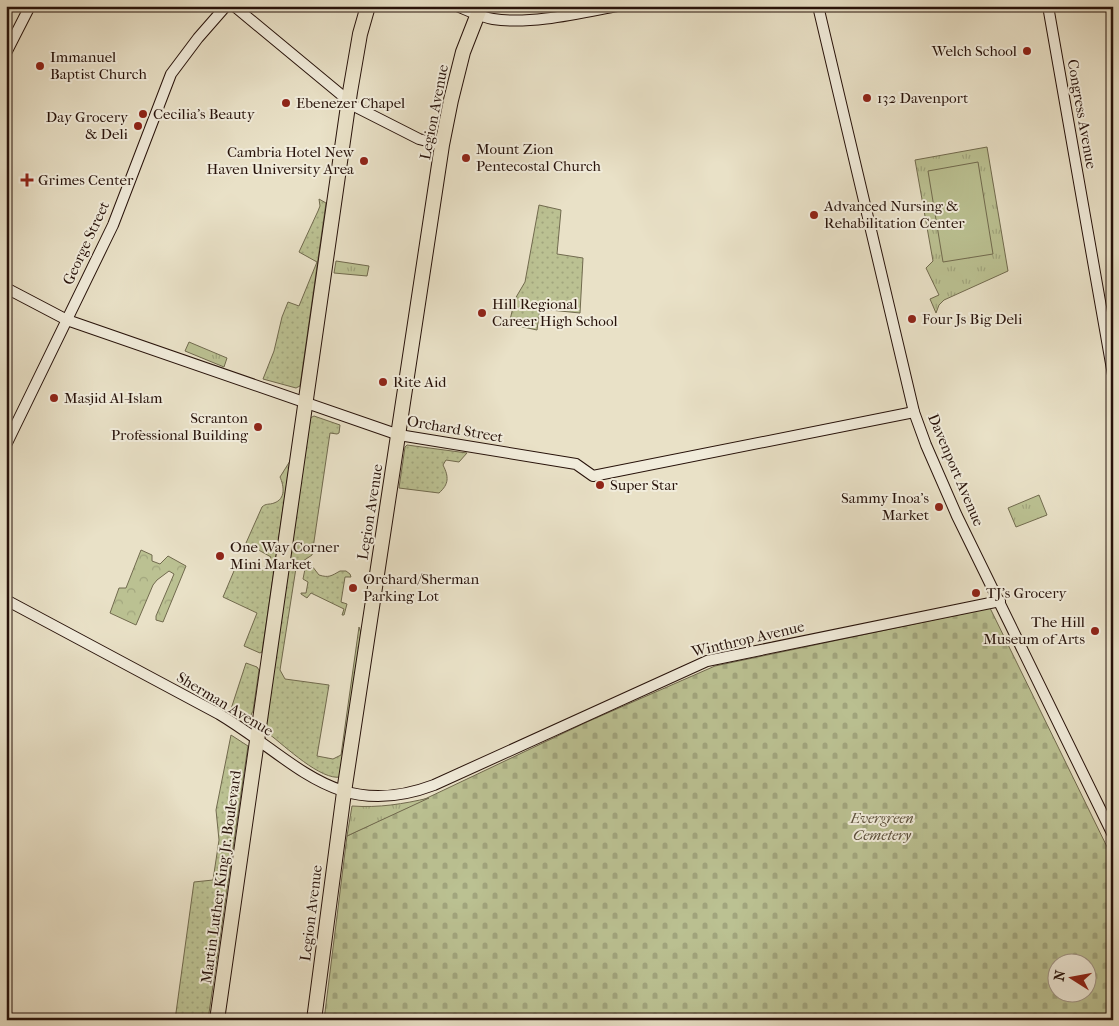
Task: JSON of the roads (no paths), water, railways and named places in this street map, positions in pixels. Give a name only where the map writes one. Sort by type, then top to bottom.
[{"type":"highway","name":"Martin Luther King Jr. Boulevard","points":[[217,1020],[349,102],[357,50],[368,6]]},
{"type":"highway","name":"Legion Avenue","points":[[314,1020],[344,792],[442,145],[463,52],[479,10]]},
{"type":"main road","points":[[6,53],[30,6]]},
{"type":"main road","name":"George Street","points":[[6,445],[113,225],[172,74],[198,38],[226,6]]},
{"type":"main road","points":[[234,6],[349,102],[371,116],[423,141],[442,145]]},
{"type":"main road","points":[[457,6],[479,10],[492,19],[530,20],[616,6]]},
{"type":"main road","name":"Davenport Avenue","points":[[818,6],[914,412],[926,446],[1113,835]]},
{"type":"main road","name":"Congress Avenue","points":[[1048,6],[1113,376]]},
{"type":"main road","name":"Orchard Street","points":[[6,288],[67,320],[306,401],[399,435],[576,464],[593,476],[914,412]]},
{"type":"main road","name":"Sherman Avenue","points":[[6,600],[220,714],[320,782],[344,792],[386,797],[405,794],[434,785]]},
{"type":"main road","name":"Winthrop Avenue","points":[[434,785],[707,661],[1000,601]]},
{"type":"place","name":"Welch School","points":[[1027,51]]},
{"type":"place","name":"Immanuel Baptist Church","points":[[40,66]]},
{"type":"place","name":"132 Davenport","points":[[867,98]]},
{"type":"place","name":"Ebenezer Chapel","points":[[286,103]]},
{"type":"place","name":"Cecilia's Beauty","points":[[143,114]]},
{"type":"place","name":"Day Grocery & Deli","points":[[138,126]]},
{"type":"place","name":"Mount Zion Pentecostal Church","points":[[466,158]]},
{"type":"place","name":"Cambria Hotel New Haven University Area","points":[[364,161]]},
{"type":"place","name":"Grimes Center","points":[[27,180]]},
{"type":"place","name":"Advanced Nursing & Rehabilitation Center","points":[[814,215]]},
{"type":"place","name":"Hill Regional Career High School","points":[[482,313]]},
{"type":"place","name":"Four Js Big Deli","points":[[912,319]]},
{"type":"place","name":"Rite Aid","points":[[383,382]]},
{"type":"place","name":"Masjid Al-Islam","points":[[54,398]]},
{"type":"place","name":"Scranton Professional Building","points":[[258,427]]},
{"type":"place","name":"Super Star","points":[[600,485]]},
{"type":"place","name":"Sammy Inoa's Market","points":[[939,507]]},
{"type":"place","name":"One Way Corner Mini Market","points":[[220,556]]},
{"type":"place","name":"Orchard/Sherman Parking Lot","points":[[353,588]]},
{"type":"place","name":"TJ's Grocery","points":[[976,593]]},
{"type":"place","name":"The Hill Museum of Arts","points":[[1095,631]]},
{"type":"park label","name":"Evergreen Cemetery","points":[[882,826]]}]
